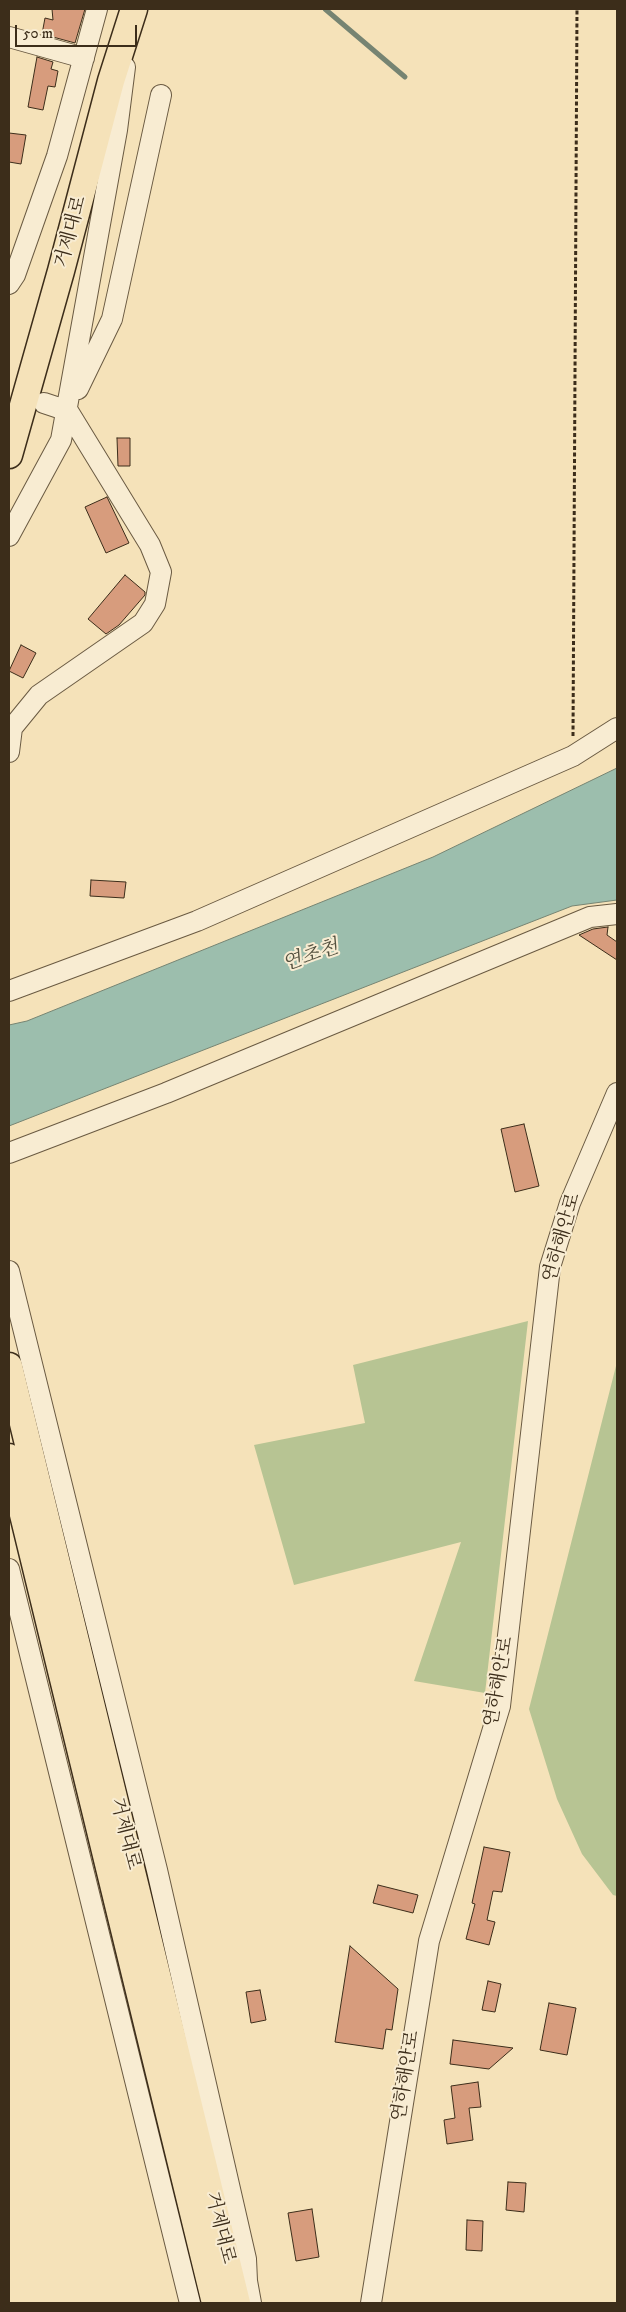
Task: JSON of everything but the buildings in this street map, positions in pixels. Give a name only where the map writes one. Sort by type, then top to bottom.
[{"type":"main road","name":"거제대로","points":[[9,397],[45,275],[78,142],[128,12]]},
{"type":"main road","name":"거제대로","points":[[9,456],[62,271],[112,82],[128,12]]},
{"type":"main road","name":"거제대로","points":[[9,1366],[237,2303]]},
{"type":"main road","name":"거제대로","points":[[9,1457],[215,2303]]},
{"type":"street","points":[[9,284],[15,275],[57,156],[97,9]]},
{"type":"street","points":[[9,536],[61,440],[68,411],[116,130],[128,12]]},
{"type":"street","points":[[9,37],[84,58]]},
{"type":"street","points":[[68,411],[112,320],[161,95]]},
{"type":"street","points":[[9,752],[12,728],[39,695],[142,623],[155,604],[161,572],[150,545],[68,411],[44,403]]},
{"type":"street","points":[[9,991],[197,921],[573,756],[617,728]]},
{"type":"street","points":[[9,1153],[166,1093],[590,917],[617,914]]},
{"type":"street","name":"연하해안로","points":[[371,2303],[428,1941],[500,1706],[550,1267],[570,1203],[617,1093]]},
{"type":"street","points":[[9,1271],[159,1880],[246,2259],[250,2303]]},
{"type":"street","points":[[9,1569],[190,2303]]},
{"type":"path","points":[[573,756],[577,9]]},
{"type":"green space","points":[[528,1321],[485,1693],[414,1681],[461,1542],[294,1585],[254,1445],[365,1423],[353,1365]]},
{"type":"green space","points":[[617,1362],[617,1896],[613,1895],[582,1854],[557,1799],[529,1709]]},
{"type":"water","name":"연초천","points":[[617,768],[617,900],[572,906],[9,1126],[9,1025],[27,1021],[433,857]]},
{"type":"waterway","points":[[325,9],[405,77]]}]
